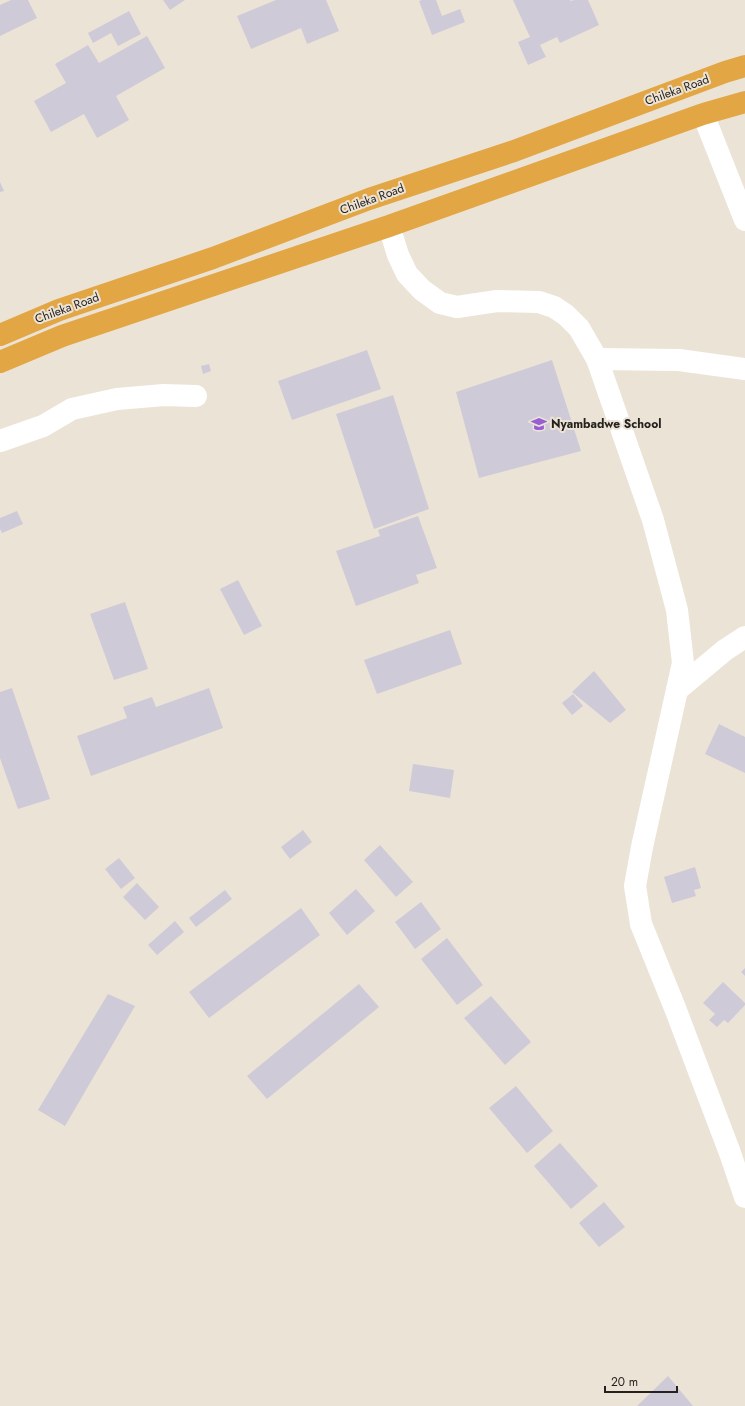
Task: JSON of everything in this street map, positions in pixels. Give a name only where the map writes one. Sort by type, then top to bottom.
[{"type":"highway","name":"Chileka Road","points":[[0,335],[59,310],[213,258],[369,200],[514,151],[725,72],[745,66]]},
{"type":"highway","name":"Chileka Road","points":[[0,362],[62,336],[389,226],[703,114],[745,102]]},
{"type":"street","points":[[703,114],[745,220]]},
{"type":"street","points":[[389,226],[398,255],[407,274],[422,290],[440,303],[457,307],[497,301],[539,302],[554,307],[566,315],[579,328],[597,359],[653,520],[677,610],[683,663],[642,847],[635,886],[641,924],[675,1008],[745,1197]]},
{"type":"street","points":[[597,359],[679,360],[745,369]]},
{"type":"street","points":[[0,442],[43,426],[72,409],[117,399],[164,395],[196,396]]},
{"type":"street","points":[[677,690],[725,650],[745,636]]},
{"type":"building","points":[[11,0],[28,0],[37,18],[0,36],[0,5]]},
{"type":"building","points":[[163,0],[185,0],[170,10]]},
{"type":"building","points":[[276,0],[326,0],[339,31],[307,44],[301,28],[251,49],[237,16]]},
{"type":"building","points":[[436,0],[442,16],[460,9],[465,22],[432,35],[419,1]]},
{"type":"building","points":[[513,0],[588,0],[599,25],[560,43],[557,37],[540,45],[546,57],[528,65],[518,42],[530,37]]},
{"type":"building","points":[[129,11],[141,34],[118,46],[111,33],[93,43],[88,33]]},
{"type":"building","points":[[147,36],[165,68],[116,96],[129,120],[97,138],[84,114],[51,132],[34,101],[66,83],[55,64],[88,45],[99,63]]},
{"type":"building","points":[[0,182],[4,191],[0,192]]},
{"type":"building","points":[[367,350],[381,389],[292,420],[278,381]]},
{"type":"building","points":[[552,360],[581,451],[479,478],[456,392]]},
{"type":"building","points":[[209,364],[211,371],[203,374],[201,366]]},
{"type":"building","points":[[393,395],[429,509],[374,529],[336,414]]},
{"type":"building","points":[[17,511],[23,524],[2,533],[0,529],[0,518]]},
{"type":"building","points":[[418,516],[437,568],[416,575],[419,583],[356,606],[336,551],[380,536],[378,530]]},
{"type":"building","points":[[238,580],[262,626],[244,635],[220,589]]},
{"type":"building","points":[[125,602],[148,669],[114,680],[90,614]]},
{"type":"building","points":[[450,630],[462,664],[377,694],[364,660]]},
{"type":"building","points":[[594,671],[626,710],[610,723],[572,692]]},
{"type":"building","points":[[12,688],[50,799],[18,809],[0,758],[0,692]]},
{"type":"building","points":[[209,688],[223,728],[91,776],[77,736],[127,718],[123,707],[152,697],[156,707]]},
{"type":"building","points":[[573,694],[583,706],[572,715],[562,703]]},
{"type":"building","points":[[719,724],[745,737],[745,773],[705,754]]},
{"type":"building","points":[[413,764],[454,770],[450,798],[409,791]]},
{"type":"building","points":[[303,830],[312,842],[290,859],[281,847]]},
{"type":"building","points":[[380,845],[413,882],[396,897],[364,860]]},
{"type":"building","points":[[119,858],[135,878],[121,889],[105,869]]},
{"type":"building","points":[[695,867],[701,888],[694,890],[696,896],[672,903],[664,877]]},
{"type":"building","points":[[137,883],[159,907],[145,920],[123,897]]},
{"type":"building","points":[[356,889],[375,911],[347,935],[329,913]]},
{"type":"building","points":[[225,890],[232,899],[196,927],[189,918]]},
{"type":"building","points":[[421,902],[441,929],[415,949],[395,922]]},
{"type":"building","points":[[301,908],[320,935],[209,1018],[189,992]]},
{"type":"building","points":[[175,921],[184,932],[157,955],[148,945]]},
{"type":"building","points":[[447,938],[483,985],[457,1005],[421,959]]},
{"type":"building","points":[[745,968],[745,976],[741,972]]},
{"type":"building","points":[[723,982],[745,1003],[745,1005],[728,1023],[724,1020],[717,1027],[709,1020],[715,1014],[703,1003]]},
{"type":"building","points":[[359,984],[379,1007],[267,1099],[247,1076]]},
{"type":"building","points":[[108,994],[135,1006],[65,1126],[38,1110]]},
{"type":"building","points":[[491,996],[531,1042],[505,1065],[464,1018]]},
{"type":"building","points":[[516,1086],[553,1131],[527,1153],[489,1108]]},
{"type":"building","points":[[560,1143],[598,1186],[571,1209],[534,1166]]},
{"type":"building","points":[[604,1202],[625,1227],[599,1247],[579,1223]]},
{"type":"building","points":[[668,1376],[693,1406],[637,1406]]},
{"type":"place","name":"Nyambadwe School","points":[[539,424]]}]
